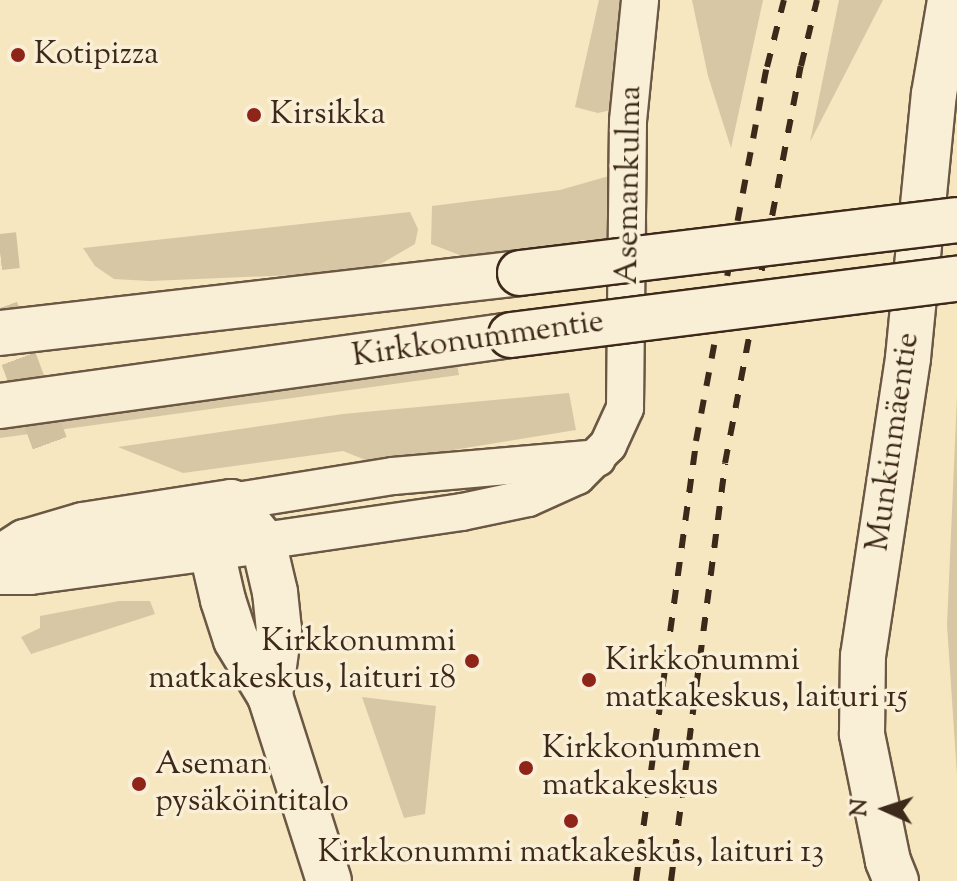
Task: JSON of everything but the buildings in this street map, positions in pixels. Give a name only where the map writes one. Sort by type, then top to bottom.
[{"type":"street","name":"Asemankulma","points":[[263,541],[462,512],[528,498],[570,481],[608,445],[625,408],[628,121],[640,0]]},
{"type":"street","name":"Munkinmäentie","points":[[896,881],[888,861],[862,734],[863,656],[908,358],[934,94],[950,0]]},
{"type":"street","name":"Kirkkonummentie","points":[[0,333],[957,220]]},
{"type":"street","name":"Kirkkonummentie","points":[[0,406],[511,335],[957,279]]},
{"type":"street","points":[[0,558],[25,542],[83,525],[393,476],[597,458]]},
{"type":"street","points":[[231,502],[263,541],[279,629],[270,696]]},
{"type":"street","points":[[231,502],[211,548],[236,640],[270,696],[329,881]]},
{"type":"street","points":[[0,572],[30,572],[263,541]]},
{"type":"shaded area","points":[[599,0],[629,0],[624,107],[598,113],[575,107]]},
{"type":"shaded area","points":[[692,0],[763,0],[731,148],[708,76]]},
{"type":"shaded area","points":[[839,0],[883,0],[810,142]]},
{"type":"shaded area","points":[[644,166],[650,259],[598,265],[593,240],[581,240],[556,261],[483,264],[431,244],[432,206],[560,190]]},
{"type":"shaded area","points":[[410,212],[418,229],[415,244],[367,272],[150,281],[114,279],[95,266],[83,248]]},
{"type":"shaded area","points":[[455,353],[459,375],[0,438],[0,419]]},
{"type":"shaded area","points":[[569,393],[576,430],[373,463],[343,451],[183,473],[118,447],[343,414]]},
{"type":"shaded area","points":[[957,396],[957,775],[947,625]]},
{"type":"shaded area","points":[[119,601],[150,601],[155,614],[31,654],[21,637],[40,628],[40,616]]},
{"type":"shaded area","points":[[362,697],[436,706],[425,814],[404,818]]},
{"type":"tunnel","points":[[0,252],[18,250]]},
{"type":"tunnel","points":[[0,308],[54,455]]},
{"type":"railway","points":[[636,881],[696,441],[767,67],[784,0]]},
{"type":"railway","points":[[671,881],[725,463],[801,66],[817,0]]},
{"type":"place","name":"Kotipizza","points":[[18,55]]},
{"type":"place","name":"Kirsikka","points":[[254,115]]},
{"type":"place","name":"Kirkkonummi matkakeskus, laituri 18","points":[[472,661]]},
{"type":"place","name":"Kirkkonummi matkakeskus, laituri 15","points":[[589,680]]},
{"type":"place","name":"Kirkkonummen matkakeskus","points":[[526,768]]},
{"type":"place","name":"Aseman pysäköintitalo","points":[[139,784]]},
{"type":"place","name":"Kirkkonummi matkakeskus, laituri 13","points":[[571,821]]}]
